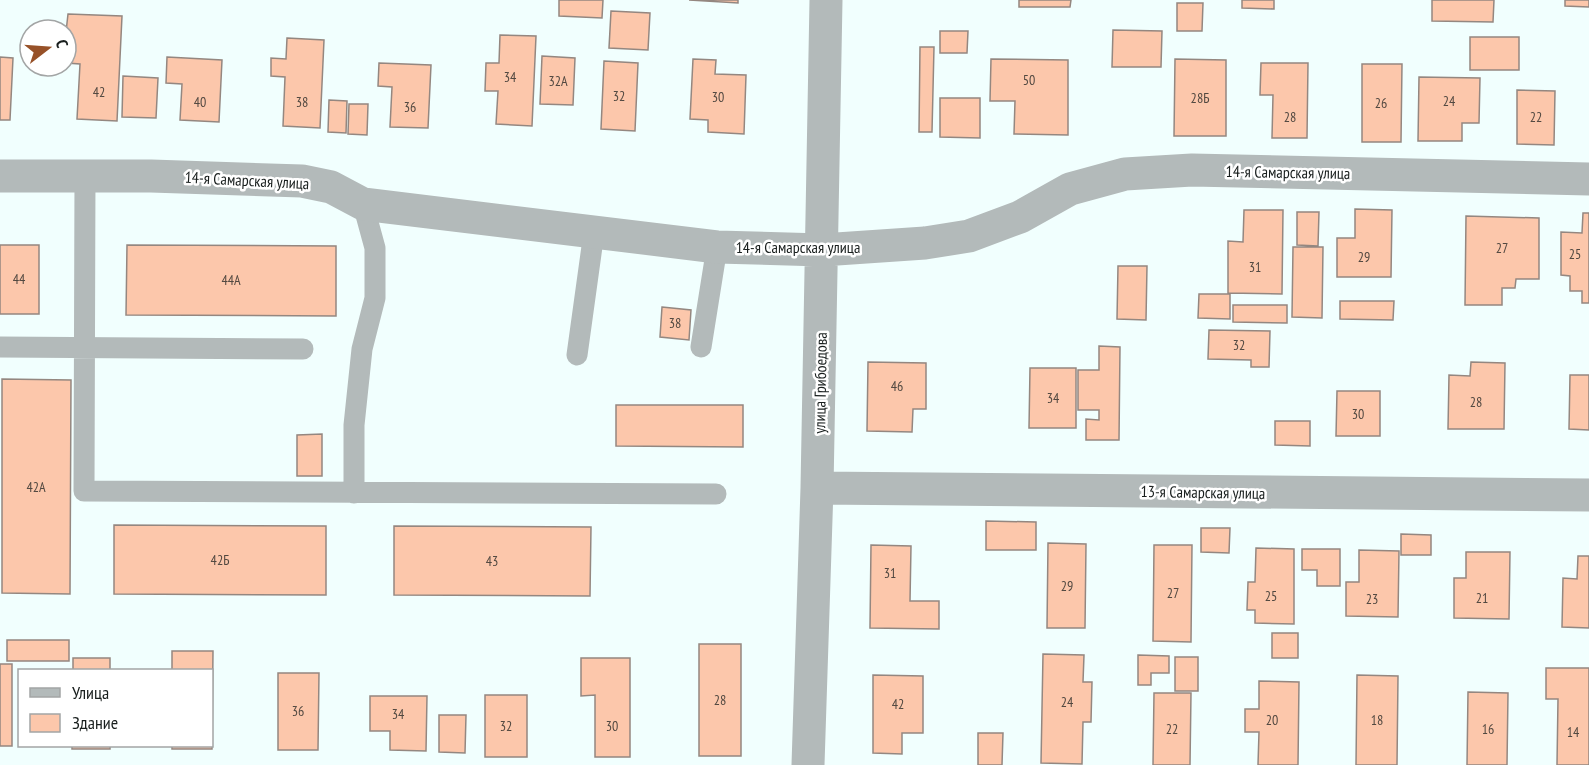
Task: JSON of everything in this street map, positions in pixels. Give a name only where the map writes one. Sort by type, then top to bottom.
[{"type":"street","name":"улица Грибоедова","points":[[808,765],[817,488],[826,0]]},
{"type":"street","name":"14-я Самарская улица","points":[[0,176],[151,176],[302,181],[331,187],[363,204],[717,248],[822,250],[925,243],[969,236],[1020,217],[1070,189],[1125,174],[1192,170],[1589,179]]},
{"type":"street","name":"13-я Самарская улица","points":[[817,488],[1589,495]]},
{"type":"lane","points":[[85,176],[84,491],[716,494]]},
{"type":"lane","points":[[354,493],[356,404],[362,349],[375,298],[375,248],[363,204]]},
{"type":"lane","points":[[577,355],[594,232]]},
{"type":"lane","points":[[701,347],[717,248]]},
{"type":"lane","points":[[0,347],[303,349]]},
{"type":"building","points":[[559,0],[603,0],[602,18],[559,16]]},
{"type":"building","points":[[689,0],[738,0],[738,3]]},
{"type":"building","points":[[1019,0],[1071,0],[1070,7],[1019,7]]},
{"type":"building","points":[[1242,0],[1274,0],[1274,9],[1242,8]]},
{"type":"building","points":[[1432,0],[1494,0],[1493,22],[1432,21]]},
{"type":"building","points":[[1565,0],[1589,0],[1589,7],[1565,6]]},
{"type":"building","points":[[1177,3],[1203,3],[1202,31],[1177,31]]},
{"type":"building","points":[[611,11],[650,13],[648,50],[609,48]]},
{"type":"building","points":[[68,14],[122,16],[117,121],[77,119],[80,64],[78,64],[78,18],[68,18]]},
{"type":"building","points":[[1113,30],[1162,31],[1161,67],[1112,67]]},
{"type":"building","points":[[940,31],[968,31],[967,53],[940,53]]},
{"type":"building","points":[[500,35],[536,36],[532,126],[496,124],[498,91],[485,91],[486,63],[499,63]]},
{"type":"building","points":[[1470,37],[1519,37],[1519,70],[1470,70]]},
{"type":"building","points":[[287,38],[324,40],[320,128],[283,126],[285,77],[271,76],[271,58],[286,59]]},
{"type":"building","points":[[920,47],[934,47],[932,132],[919,132]]},
{"type":"building","points":[[542,56],[575,58],[573,105],[540,104]]},
{"type":"building","points":[[0,57],[13,58],[10,120],[0,120]]},
{"type":"building","points":[[167,57],[222,60],[219,122],[180,120],[182,84],[166,83]]},
{"type":"building","points":[[693,59],[716,60],[715,74],[746,75],[744,134],[708,132],[708,120],[690,119]]},
{"type":"building","points":[[991,59],[1068,60],[1068,135],[1014,134],[1015,101],[990,101]]},
{"type":"building","points":[[1175,59],[1226,60],[1226,136],[1174,136]]},
{"type":"building","points":[[604,61],[638,63],[635,131],[601,129]]},
{"type":"building","points":[[379,63],[431,65],[428,128],[390,127],[392,87],[378,86]]},
{"type":"building","points":[[1261,63],[1308,63],[1307,138],[1272,138],[1273,95],[1260,95]]},
{"type":"building","points":[[1362,64],[1402,64],[1401,142],[1362,142]]},
{"type":"building","points":[[123,76],[158,78],[156,118],[122,117]]},
{"type":"building","points":[[1419,77],[1480,78],[1479,123],[1462,123],[1462,141],[1418,141]]},
{"type":"building","points":[[1517,90],[1555,91],[1554,145],[1517,144]]},
{"type":"building","points":[[940,98],[980,98],[980,138],[940,137]]},
{"type":"building","points":[[329,100],[347,101],[346,133],[328,132]]},
{"type":"building","points":[[349,104],[368,104],[367,135],[348,134]]},
{"type":"building","points":[[1355,209],[1392,210],[1391,277],[1337,277],[1337,238],[1355,238]]},
{"type":"building","points":[[1244,210],[1283,210],[1282,294],[1228,293],[1228,241],[1243,242]]},
{"type":"building","points":[[1297,212],[1319,212],[1318,246],[1297,245]]},
{"type":"building","points":[[1583,213],[1589,213],[1589,303],[1582,303],[1582,291],[1570,291],[1570,276],[1561,275],[1561,232],[1582,233]]},
{"type":"building","points":[[1466,216],[1539,218],[1539,279],[1516,279],[1515,288],[1502,288],[1502,305],[1465,305]]},
{"type":"building","points":[[0,245],[39,245],[39,314],[0,314]]},
{"type":"building","points":[[127,245],[336,246],[336,316],[126,315]]},
{"type":"building","points":[[1293,247],[1323,247],[1322,318],[1292,317]]},
{"type":"building","points":[[1118,266],[1147,266],[1146,320],[1117,319]]},
{"type":"building","points":[[1199,294],[1230,294],[1230,319],[1198,318]]},
{"type":"building","points":[[1340,301],[1394,301],[1393,320],[1340,319]]},
{"type":"building","points":[[1233,305],[1287,305],[1287,323],[1233,322]]},
{"type":"building","points":[[662,307],[691,310],[689,340],[660,337]]},
{"type":"building","points":[[1209,330],[1270,331],[1269,367],[1251,367],[1251,360],[1208,359]]},
{"type":"building","points":[[1099,346],[1120,347],[1119,440],[1086,440],[1086,419],[1099,420],[1099,410],[1078,410],[1078,370],[1099,370]]},
{"type":"building","points":[[868,362],[926,363],[926,409],[913,409],[912,432],[867,431]]},
{"type":"building","points":[[1471,362],[1505,363],[1504,429],[1448,429],[1449,375],[1470,376]]},
{"type":"building","points":[[1030,368],[1076,368],[1076,428],[1029,428]]},
{"type":"building","points":[[1570,375],[1589,375],[1589,430],[1569,429]]},
{"type":"building","points":[[2,379],[71,380],[70,594],[2,593]]},
{"type":"building","points":[[1337,391],[1380,391],[1380,436],[1336,436]]},
{"type":"building","points":[[616,405],[743,405],[743,447],[616,446]]},
{"type":"building","points":[[1275,421],[1310,421],[1310,446],[1275,445]]},
{"type":"building","points":[[322,434],[322,476],[297,476],[297,435]]},
{"type":"building","points":[[986,521],[1036,522],[1036,550],[986,550]]},
{"type":"building","points":[[114,525],[326,526],[326,595],[114,594]]},
{"type":"building","points":[[394,526],[591,527],[590,596],[394,595]]},
{"type":"building","points":[[1201,528],[1230,528],[1229,553],[1201,552]]},
{"type":"building","points":[[1401,534],[1431,535],[1431,555],[1401,555]]},
{"type":"building","points":[[1048,543],[1086,544],[1085,628],[1047,628]]},
{"type":"building","points":[[871,545],[911,546],[910,601],[939,601],[939,629],[870,628]]},
{"type":"building","points":[[1154,545],[1192,545],[1191,642],[1153,641]]},
{"type":"building","points":[[1256,548],[1294,549],[1294,624],[1255,623],[1255,610],[1247,610],[1248,582],[1255,582]]},
{"type":"building","points":[[1302,549],[1340,549],[1340,586],[1317,586],[1317,570],[1302,570]]},
{"type":"building","points":[[1359,550],[1399,551],[1398,617],[1346,616],[1346,582],[1359,582]]},
{"type":"building","points":[[1466,552],[1510,552],[1509,619],[1454,618],[1454,578],[1466,578]]},
{"type":"building","points":[[1578,556],[1589,556],[1589,628],[1562,627],[1563,578],[1577,579]]},
{"type":"building","points":[[1272,633],[1298,633],[1298,658],[1272,658]]},
{"type":"building","points":[[7,640],[69,640],[69,661],[7,661]]},
{"type":"building","points":[[699,644],[741,644],[741,756],[699,756]]},
{"type":"building","points":[[172,651],[213,651],[213,669],[172,669]]},
{"type":"building","points":[[1043,654],[1084,655],[1083,682],[1092,682],[1091,722],[1083,722],[1082,764],[1041,763]]},
{"type":"building","points":[[1138,655],[1169,656],[1169,673],[1151,673],[1151,685],[1138,685]]},
{"type":"building","points":[[1175,657],[1198,657],[1198,691],[1175,691]]},
{"type":"building","points":[[73,658],[110,658],[110,669],[73,669]]},
{"type":"building","points":[[581,658],[630,658],[630,757],[595,757],[595,695],[581,696]]},
{"type":"building","points":[[0,664],[12,664],[12,746],[0,746]]},
{"type":"building","points":[[1546,668],[1589,668],[1589,765],[1557,765],[1558,699],[1546,699]]},
{"type":"building","points":[[278,673],[319,673],[318,750],[278,750]]},
{"type":"building","points":[[873,675],[923,676],[923,733],[902,733],[902,754],[873,753]]},
{"type":"building","points":[[1357,675],[1398,676],[1397,765],[1356,765]]},
{"type":"building","points":[[1259,681],[1299,682],[1298,765],[1258,765],[1259,732],[1245,732],[1245,709],[1259,709]]},
{"type":"building","points":[[1468,692],[1508,693],[1507,765],[1467,765]]},
{"type":"building","points":[[1154,693],[1191,693],[1190,765],[1153,765]]},
{"type":"building","points":[[485,695],[527,695],[527,757],[485,757]]},
{"type":"building","points":[[370,696],[427,696],[426,751],[390,750],[390,731],[370,731]]},
{"type":"building","points":[[439,715],[466,715],[465,753],[439,752]]},
{"type":"building","points":[[978,733],[1003,733],[1002,765],[978,765]]},
{"type":"building","points":[[72,747],[110,747],[110,749],[72,749]]},
{"type":"building","points":[[172,747],[212,747],[212,749],[172,749]]}]
